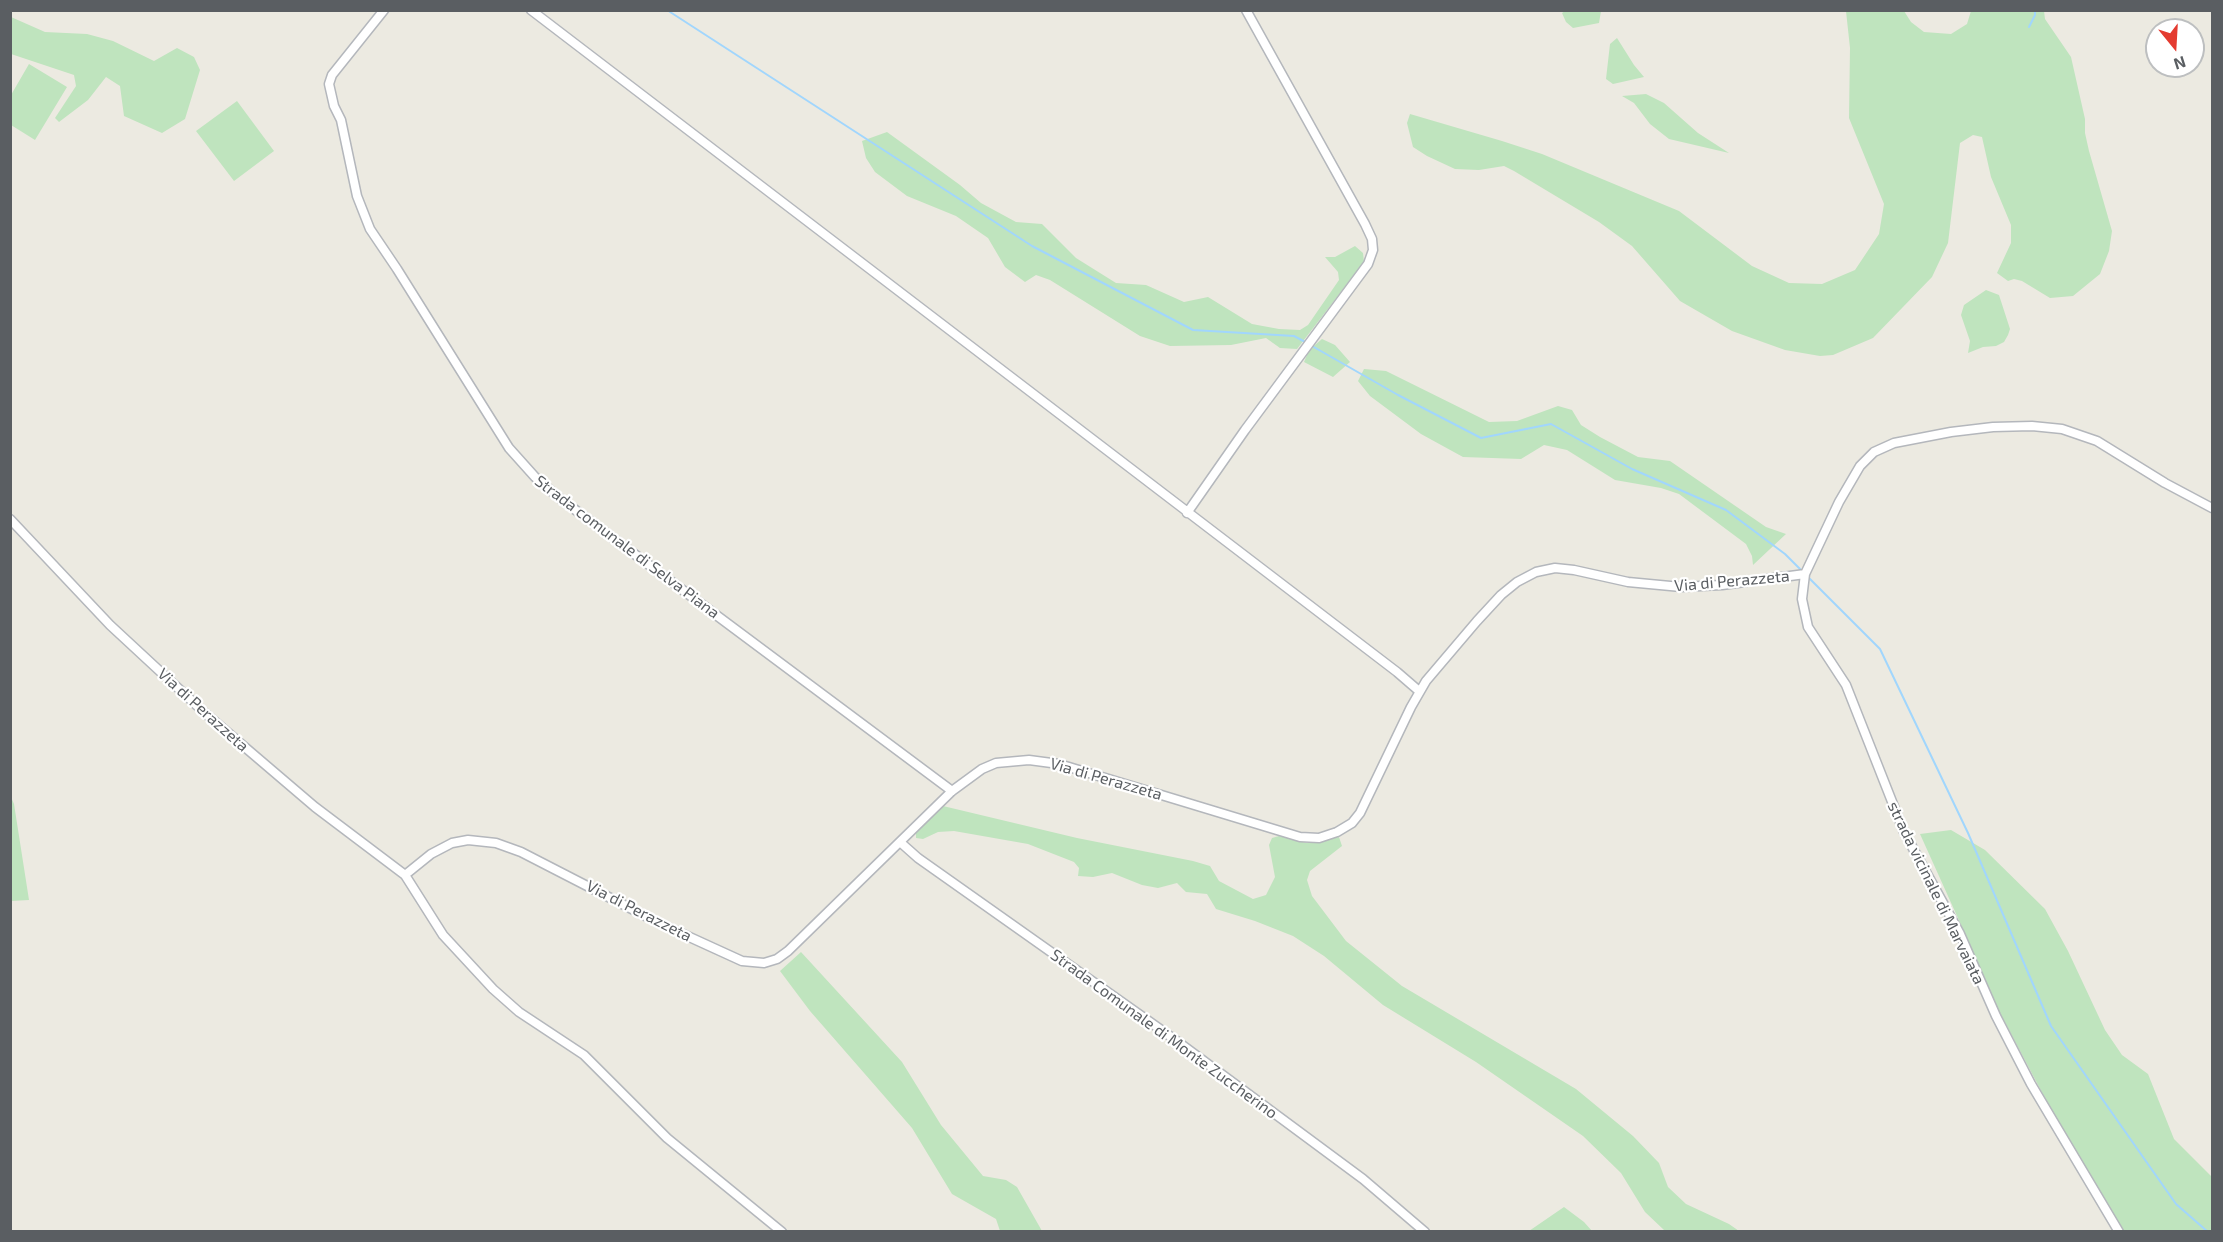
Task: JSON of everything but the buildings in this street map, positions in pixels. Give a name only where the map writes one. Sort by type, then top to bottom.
[{"type":"street","name":"Strada comunale di Selva Piana","points":[[384,10],[332,75],[329,84],[334,106],[341,120],[357,196],[370,229],[509,448],[535,477],[558,497],[952,791]]},
{"type":"street","points":[[531,10],[1387,664],[1419,691]]},
{"type":"street","points":[[1187,513],[1368,264],[1373,250],[1365,224],[1246,10]]},
{"type":"street","name":"Via di Perazzeta","points":[[10,519],[110,625],[206,714],[315,807],[405,875],[436,850],[452,843],[474,840],[496,843],[555,869],[661,924],[742,961],[756,964],[770,962],[785,954],[952,791],[996,763],[1038,760],[1090,773],[1307,838],[1322,837],[1347,827],[1360,813],[1419,691],[1429,676],[1501,595],[1525,577],[1542,570],[1565,568],[1628,582],[1681,587],[1805,574],[1839,502],[1860,466],[1870,455],[1894,442],[2013,426],[2068,430],[2097,441],[2165,483],[2212,508]]},
{"type":"street","name":"strada vicinale di Marvaiata","points":[[1805,574],[1802,599],[1808,627],[1846,685],[1904,832],[1960,934],[1994,1012],[2031,1084],[2119,1232]]},
{"type":"street","name":"Strada Comunale di Monte Zuccherino","points":[[900,842],[918,858],[1174,1039],[1354,1172],[1425,1232]]},
{"type":"street","points":[[405,875],[443,934],[493,989],[519,1012],[580,1051],[668,1138],[782,1232]]},
{"type":"green space","points":[[1565,11],[1601,11],[1599,23],[1573,28],[1566,22],[1562,13]]},
{"type":"green space","points":[[1846,11],[1904,11],[1911,22],[1924,32],[1951,34],[1967,24],[1971,11],[2044,11],[2045,19],[2071,57],[2085,119],[2089,151],[2112,231],[2109,251],[2100,274],[2073,296],[2050,298],[2022,281],[2014,279],[2008,281],[1997,273],[2011,243],[2011,225],[1991,177],[1982,137],[1973,135],[1960,143],[1948,243],[1932,277],[1873,338],[1833,355],[1820,356],[1785,350],[1732,331],[1680,301],[1632,246],[1599,222],[1514,171],[1504,166],[1479,170],[1455,169],[1413,147],[1407,123],[1410,114],[1542,154],[1679,211],[1752,266],[1789,283],[1822,284],[1855,270],[1879,234],[1884,204],[1849,118],[1850,48]]},
{"type":"green space","points":[[11,17],[45,32],[87,34],[113,41],[154,61],[177,48],[194,57],[200,70],[185,119],[162,133],[124,116],[120,86],[106,77],[88,100],[59,122],[55,118],[76,86],[74,75],[11,54]]},
{"type":"green space","points":[[1617,38],[1644,77],[1613,84],[1606,79],[1610,44]]},
{"type":"green space","points":[[29,64],[67,87],[35,140],[11,125],[11,95]]},
{"type":"green space","points":[[1646,94],[1664,103],[1698,133],[1729,153],[1669,139],[1650,124],[1634,103],[1622,96]]},
{"type":"green space","points":[[237,101],[274,151],[234,181],[196,131]]},
{"type":"green space","points":[[887,132],[981,203],[1016,222],[1042,224],[1076,258],[1116,283],[1146,285],[1184,302],[1208,297],[1252,324],[1300,330],[1308,325],[1339,280],[1338,272],[1325,257],[1335,257],[1355,246],[1363,253],[1364,262],[1297,349],[1280,348],[1266,338],[1231,345],[1170,346],[1140,336],[1050,280],[1036,275],[1025,282],[1005,267],[988,238],[956,216],[907,196],[875,172],[866,158],[862,141]]},
{"type":"green space","points":[[1986,290],[1999,295],[2010,329],[2004,342],[1968,353],[1970,341],[1961,315],[1964,305]]},
{"type":"green space","points":[[1322,339],[1335,345],[1350,362],[1333,377],[1304,362],[1309,350]]},
{"type":"green space","points":[[1364,369],[1386,371],[1489,422],[1517,421],[1558,406],[1572,410],[1581,425],[1600,437],[1638,457],[1670,461],[1766,527],[1786,534],[1753,565],[1752,556],[1746,544],[1679,494],[1661,488],[1615,480],[1567,450],[1544,445],[1521,459],[1463,457],[1421,434],[1370,396],[1358,381]]},
{"type":"green space","points":[[11,797],[14,804],[29,900],[11,901]]},
{"type":"green space","points":[[943,806],[1077,838],[1210,866],[1219,881],[1253,899],[1266,895],[1275,877],[1269,845],[1272,838],[1279,836],[1307,843],[1339,837],[1342,846],[1310,871],[1307,880],[1312,896],[1346,941],[1402,986],[1576,1089],[1633,1136],[1659,1163],[1668,1187],[1686,1204],[1739,1231],[1668,1232],[1664,1230],[1645,1212],[1621,1173],[1583,1136],[1476,1062],[1383,1005],[1324,956],[1293,936],[1216,909],[1207,894],[1186,892],[1177,883],[1158,888],[1142,885],[1112,873],[1093,877],[1078,876],[1079,868],[1074,862],[1028,844],[954,831],[938,832],[923,839],[916,838],[916,833]]},
{"type":"green space","points":[[1951,830],[1985,850],[2045,909],[2068,951],[2105,1030],[2122,1055],[2148,1074],[2174,1139],[2212,1177],[2212,1231],[2124,1231],[2104,1210],[1990,994],[1920,834]]},
{"type":"green space","points":[[801,952],[902,1062],[941,1125],[983,1176],[1006,1180],[1017,1187],[1042,1231],[1000,1231],[996,1219],[952,1194],[912,1128],[810,1011],[780,971]]},
{"type":"green space","points":[[1564,1207],[1592,1231],[1529,1231]]},
{"type":"waterway","points":[[667,10],[1032,246],[1193,330],[1294,336],[1307,343]]},
{"type":"waterway","points":[[2029,27],[2035,10]]},
{"type":"waterway","points":[[1312,346],[1398,395],[1481,438],[1551,424],[1632,469],[1726,510],[1785,554],[1803,572]]},
{"type":"waterway","points":[[1807,576],[1880,649],[1968,833],[2051,1026],[2176,1204],[2208,1232]]}]
